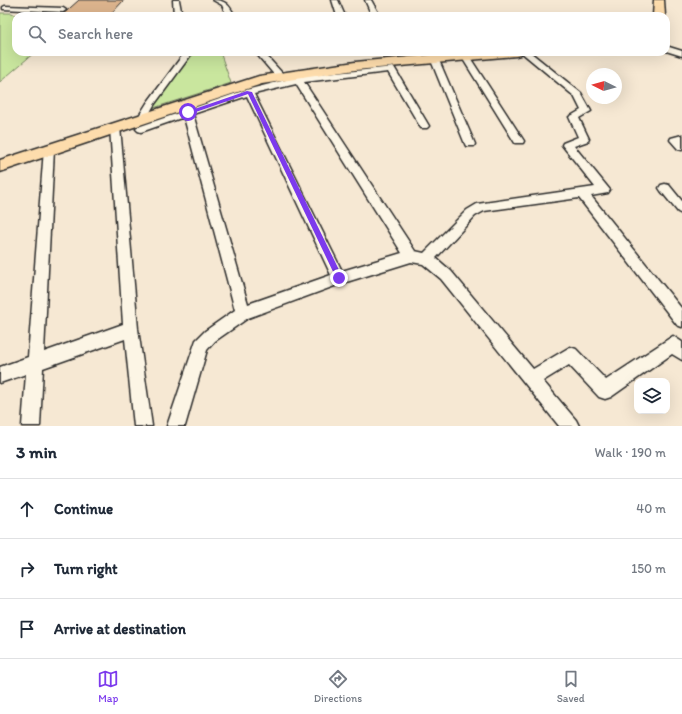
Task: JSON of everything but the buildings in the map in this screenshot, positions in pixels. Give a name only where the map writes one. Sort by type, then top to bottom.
[{"type":"main road","points":[[659,0],[659,12]]},
{"type":"main road","points":[[0,166],[115,127],[142,124],[259,80],[367,63],[465,56]]},
{"type":"street","points":[[16,0],[5,8],[64,10]]},
{"type":"street","points":[[176,0],[178,12]]},
{"type":"street","points":[[216,0],[225,4],[229,12]]},
{"type":"street","points":[[334,0],[339,12]]},
{"type":"street","points":[[368,0],[374,12]]},
{"type":"street","points":[[670,50],[682,54]]},
{"type":"street","points":[[142,124],[150,105],[186,56]]},
{"type":"street","points":[[263,56],[280,76]]},
{"type":"street","points":[[465,56],[519,141]]},
{"type":"street","points":[[426,259],[471,213],[481,207],[604,190],[567,144],[584,139],[574,117],[586,112],[578,95],[530,56]]},
{"type":"street","points":[[434,58],[470,144]]},
{"type":"street","points":[[142,124],[188,112],[249,92],[298,80],[338,74],[391,69],[424,126]]},
{"type":"street","points":[[298,80],[411,256]]},
{"type":"street","points":[[249,92],[339,278]]},
{"type":"street","points":[[188,112],[243,313]]},
{"type":"street","points":[[115,127],[131,329],[143,426]]},
{"type":"street","points":[[682,138],[675,140],[682,146]]},
{"type":"street","points":[[31,426],[49,149]]},
{"type":"street","points":[[665,188],[682,209]]},
{"type":"street","points":[[582,193],[682,320]]},
{"type":"street","points":[[176,426],[201,345],[210,336],[243,313],[339,278],[411,256],[426,259],[437,266],[446,275],[570,426]]},
{"type":"street","points":[[0,375],[131,329]]},
{"type":"street","points":[[531,379],[570,355],[605,391],[673,344],[682,352]]},
{"type":"green space","points":[[0,13],[12,13],[12,56],[30,56],[0,82]]},
{"type":"green space","points":[[183,56],[221,56],[231,83],[141,112],[150,105]]},
{"type":"route","points":[[188,112],[249,92],[339,278]]}]
